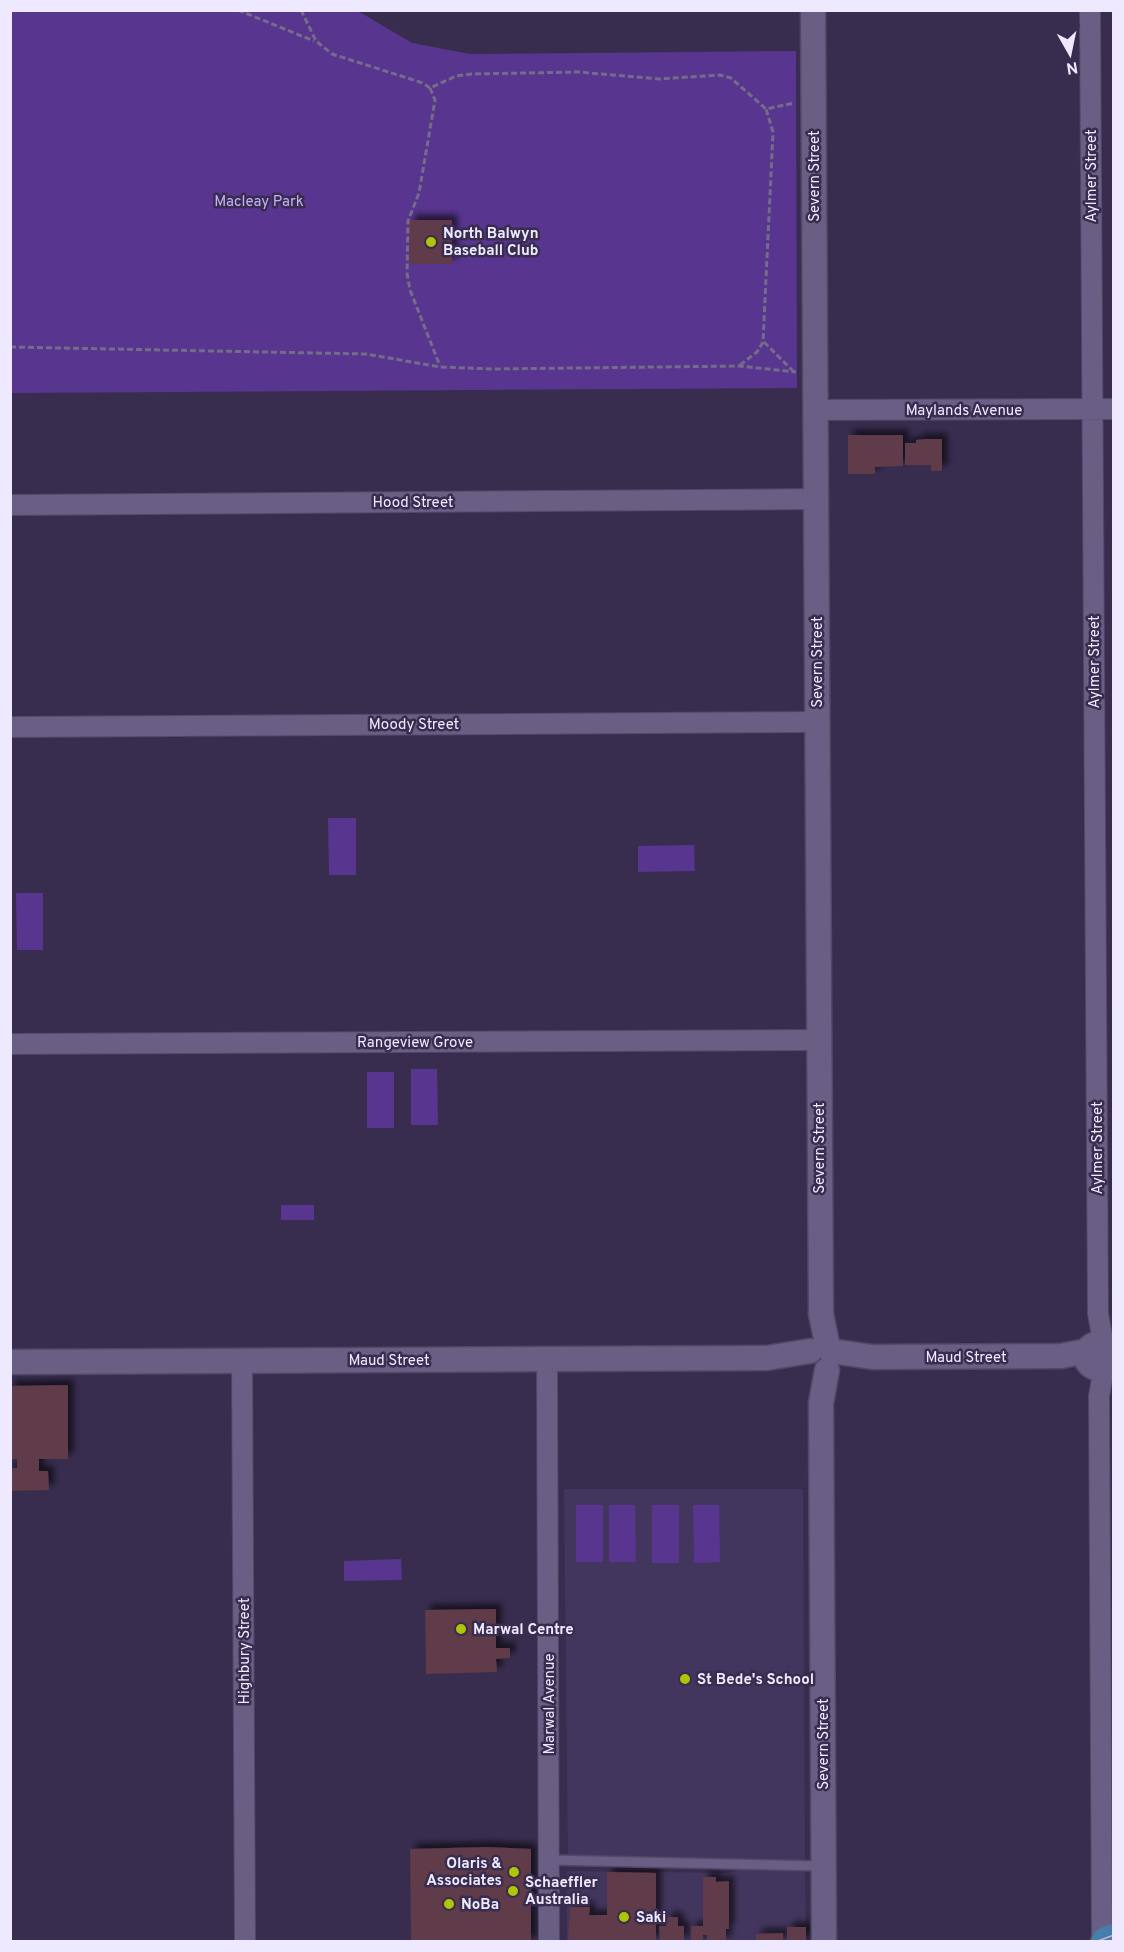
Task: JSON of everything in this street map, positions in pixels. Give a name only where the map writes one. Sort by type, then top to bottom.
[{"type":"main road","points":[[1104,1941],[1113,1939]]},
{"type":"street","name":"Severn Street","points":[[813,10],[824,1941]]},
{"type":"street","name":"Aylmer Street","points":[[1090,10],[1098,1314],[1101,1356],[1098,1396],[1104,1941]]},
{"type":"street","name":"Maylands Avenue","points":[[815,410],[1113,409]]},
{"type":"street","name":"Hood Street","points":[[10,505],[815,499]]},
{"type":"street","name":"Moody Street","points":[[10,727],[817,722]]},
{"type":"street","name":"Rangeview Grove","points":[[10,1044],[819,1040]]},
{"type":"street","name":"Maud Street","points":[[10,1362],[1101,1356]]},
{"type":"street","name":"Marwal Avenue","points":[[547,1359],[549,1941]]},
{"type":"street","name":"Highbury Street","points":[[242,1361],[245,1941]]},
{"type":"lane","points":[[549,1860],[824,1866]]},
{"type":"path","points":[[238,10],[316,41],[332,54],[423,83],[430,88],[435,100],[419,193],[408,221],[407,273],[410,290],[440,367]]},
{"type":"path","points":[[301,10],[316,41]]},
{"type":"path","points":[[430,88],[456,76],[471,74],[579,72],[659,79],[720,75],[731,78],[766,109],[772,121],[773,140],[763,342],[757,352],[739,366]]},
{"type":"path","points":[[766,109],[813,99]]},
{"type":"path","points":[[10,346],[366,354],[440,367],[582,369],[739,366],[797,372],[763,342]]},
{"type":"shaded area","name":"St Bede's School","points":[[564,1489],[803,1489],[805,1862],[568,1855]]},
{"type":"shaded area","points":[[742,1868],[805,1870],[806,1941],[567,1942],[567,1871],[729,1873]]},
{"type":"green space","name":"Macleay Park","points":[[10,11],[358,11],[412,43],[470,54],[796,51],[797,388],[11,393]]},
{"type":"green space","points":[[328,818],[356,818],[356,875],[329,875]]},
{"type":"green space","points":[[694,845],[695,871],[638,872],[638,846]]},
{"type":"green space","points":[[16,893],[43,893],[43,950],[17,950]]},
{"type":"green space","points":[[411,1069],[437,1069],[438,1125],[411,1125]]},
{"type":"green space","points":[[367,1072],[394,1072],[394,1128],[367,1128]]},
{"type":"green space","points":[[281,1205],[314,1205],[314,1220],[281,1220]]},
{"type":"green space","points":[[576,1505],[603,1505],[603,1562],[576,1562]]},
{"type":"green space","points":[[609,1505],[635,1505],[636,1562],[609,1562]]},
{"type":"green space","points":[[652,1505],[679,1505],[679,1563],[652,1563]]},
{"type":"green space","points":[[693,1505],[719,1505],[720,1562],[694,1563]]},
{"type":"green space","points":[[401,1559],[402,1580],[344,1581],[344,1561]]},
{"type":"building","name":"North Balwyn Baseball Club","points":[[409,220],[452,220],[452,264],[409,264]]},
{"type":"building","points":[[848,435],[903,435],[903,466],[875,467],[875,474],[848,474]]},
{"type":"building","points":[[942,439],[942,471],[931,471],[931,465],[905,465],[905,443],[916,443],[916,440]]},
{"type":"building","points":[[68,1385],[68,1459],[39,1459],[39,1471],[48,1471],[49,1490],[10,1491],[10,1468],[17,1468],[17,1459],[10,1459],[10,1386]]},
{"type":"building","name":"Marwal Centre","points":[[496,1609],[496,1648],[510,1648],[510,1658],[496,1659],[497,1672],[426,1674],[425,1610]]},
{"type":"building","name":"NoBa","points":[[487,1847],[531,1849],[531,1942],[411,1942],[410,1849]]},
{"type":"building","points":[[607,1872],[656,1873],[656,1942],[570,1942],[568,1939],[570,1907],[590,1907],[589,1915],[607,1915]]},
{"type":"building","points":[[703,1877],[716,1877],[716,1882],[729,1881],[729,1929],[726,1929],[726,1942],[707,1942],[707,1935],[703,1935],[703,1942],[691,1942],[691,1926],[703,1926]]},
{"type":"building","points":[[666,1917],[678,1917],[678,1926],[684,1926],[684,1942],[660,1942],[659,1926],[666,1926]]},
{"type":"building","points":[[787,1927],[806,1927],[806,1942],[787,1942]]},
{"type":"building","points":[[783,1933],[783,1942],[756,1942],[756,1934]]},
{"type":"tram line","points":[[1095,1942],[1114,1935]]},
{"type":"place","name":"North Balwyn Baseball Club","points":[[431,242]]},
{"type":"place","name":"Marwal Centre","points":[[461,1629]]},
{"type":"place","name":"St Bede's School","points":[[685,1679]]},
{"type":"place","name":"Olaris & Associates","points":[[514,1872]]},
{"type":"place","name":"Schaeffler Australia","points":[[513,1891]]},
{"type":"place","name":"NoBa","points":[[449,1904]]},
{"type":"place","name":"Saki","points":[[624,1917]]}]
